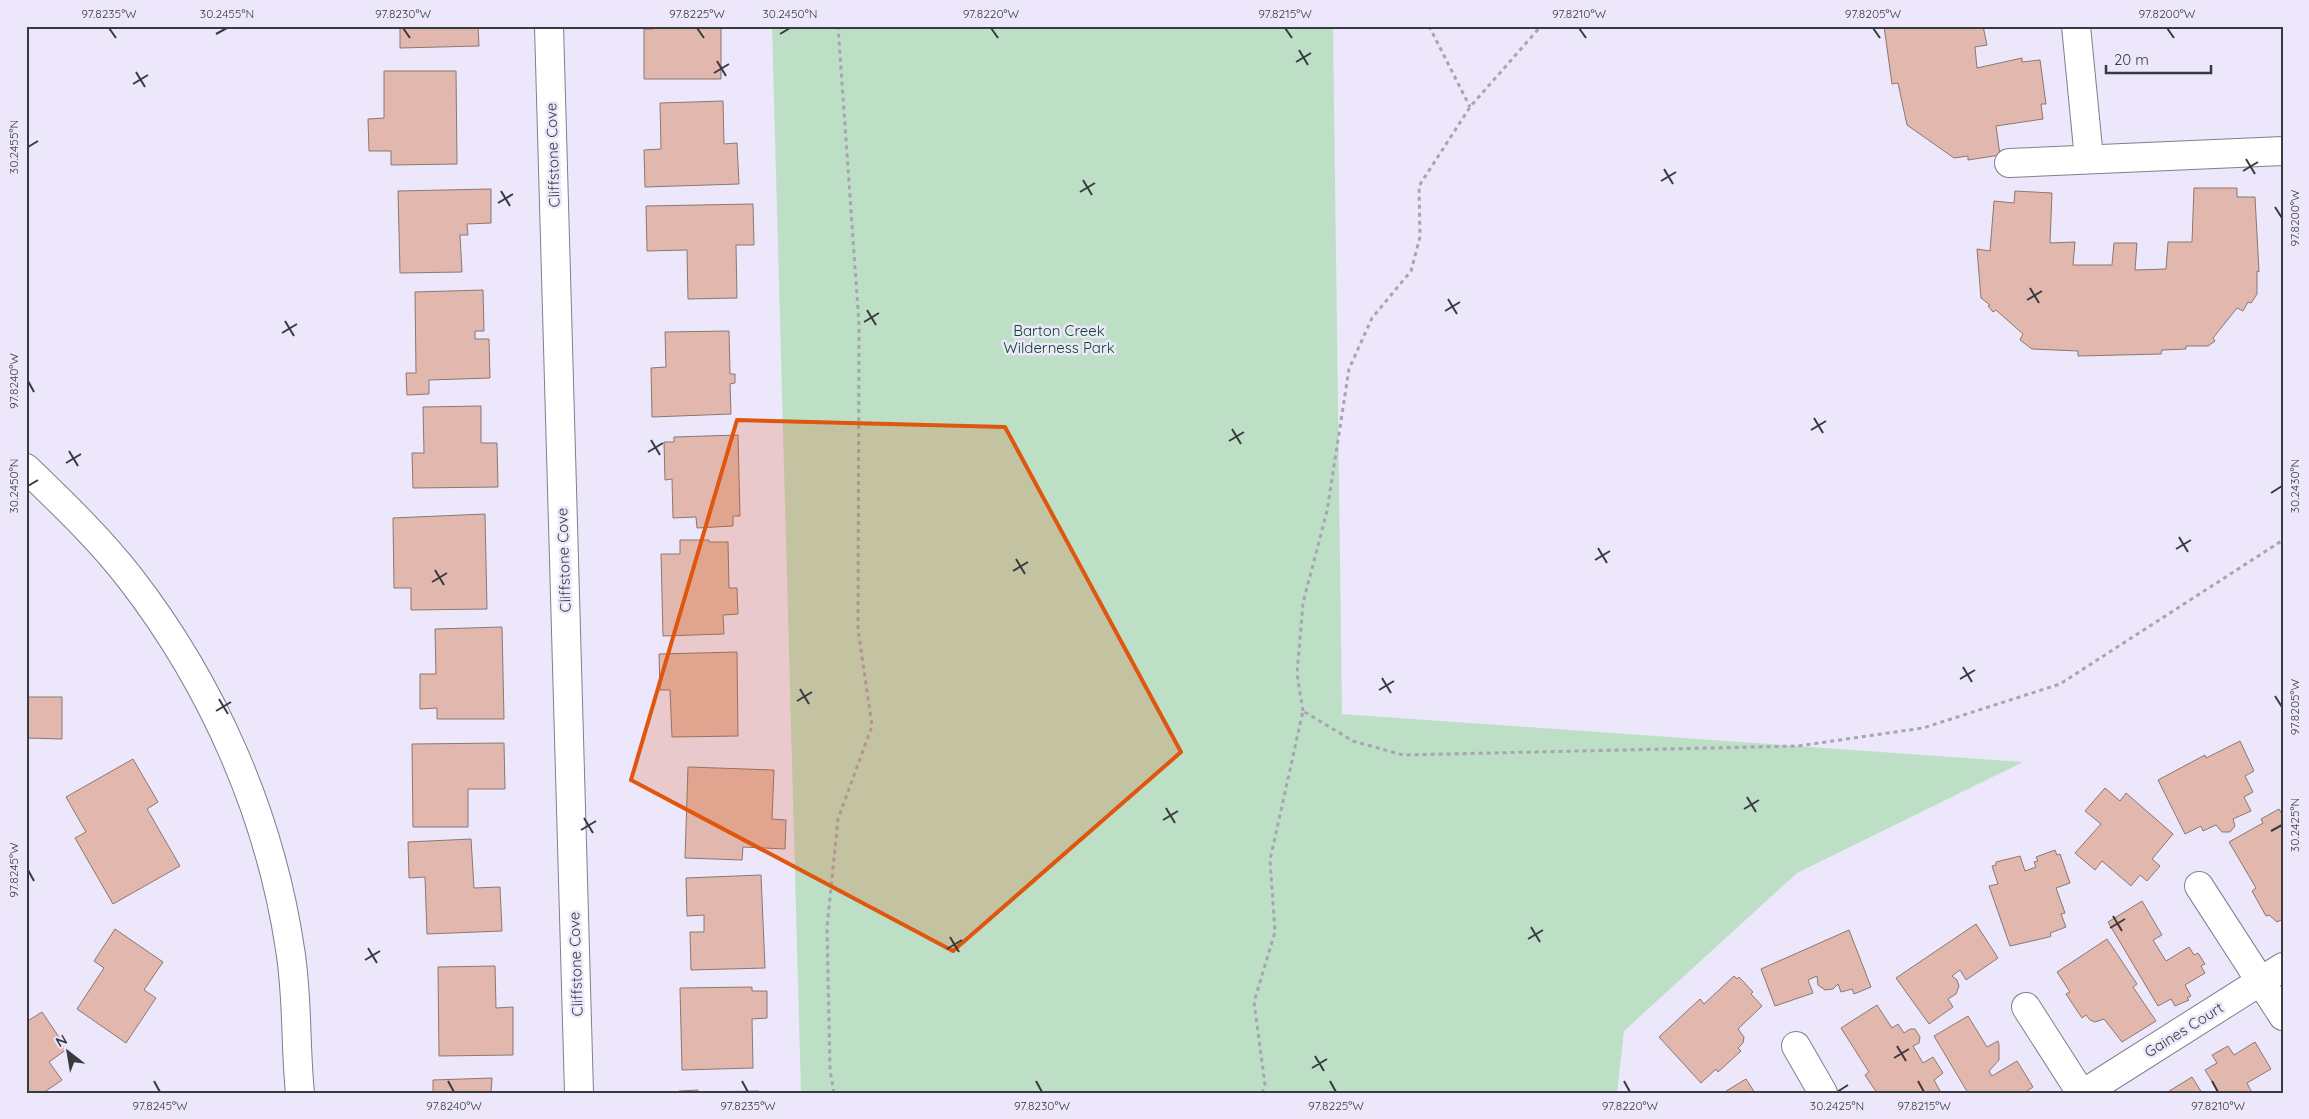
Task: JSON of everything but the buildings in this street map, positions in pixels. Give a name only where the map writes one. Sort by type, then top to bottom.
[{"type":"street","name":"Cliffstone Cove","points":[[549,26],[579,1093]]},
{"type":"street","points":[[2076,26],[2089,159]]},
{"type":"street","points":[[2009,163],[2283,151]]},
{"type":"street","points":[[26,468],[78,520],[129,578],[179,649],[201,687],[234,754],[257,813],[277,885],[290,950],[300,1093]]},
{"type":"street","points":[[2199,886],[2283,1016]]},
{"type":"street","name":"Gaines Court","points":[[2083,1093],[2283,967]]},
{"type":"street","points":[[2026,1007],[2083,1093]]},
{"type":"street","points":[[1796,1046],[1824,1093]]},
{"type":"street","points":[[290,1093],[297,1062]]},
{"type":"path","points":[[834,1093],[830,1070],[826,927],[838,819],[872,726],[858,629],[859,324],[838,26]]},
{"type":"path","points":[[1429,26],[1470,107]]},
{"type":"path","points":[[1262,1093],[1265,1084],[1254,1002],[1275,932],[1270,860],[1303,712],[1297,674],[1304,603],[1326,511],[1349,368],[1372,318],[1411,271],[1420,237],[1419,186],[1470,107],[1540,26]]},
{"type":"path","points":[[1303,712],[1353,741],[1403,755],[1798,746],[1922,728],[2060,684],[2283,540]]},
{"type":"highlighted area","points":[[737,420],[1005,427],[1181,752],[953,951],[631,780]]},
{"type":"green space","name":"Barton Creek Wilderness Park","points":[[772,26],[1333,26],[1342,714],[2023,762],[1797,873],[1624,1031],[1617,1093],[801,1093]]}]
